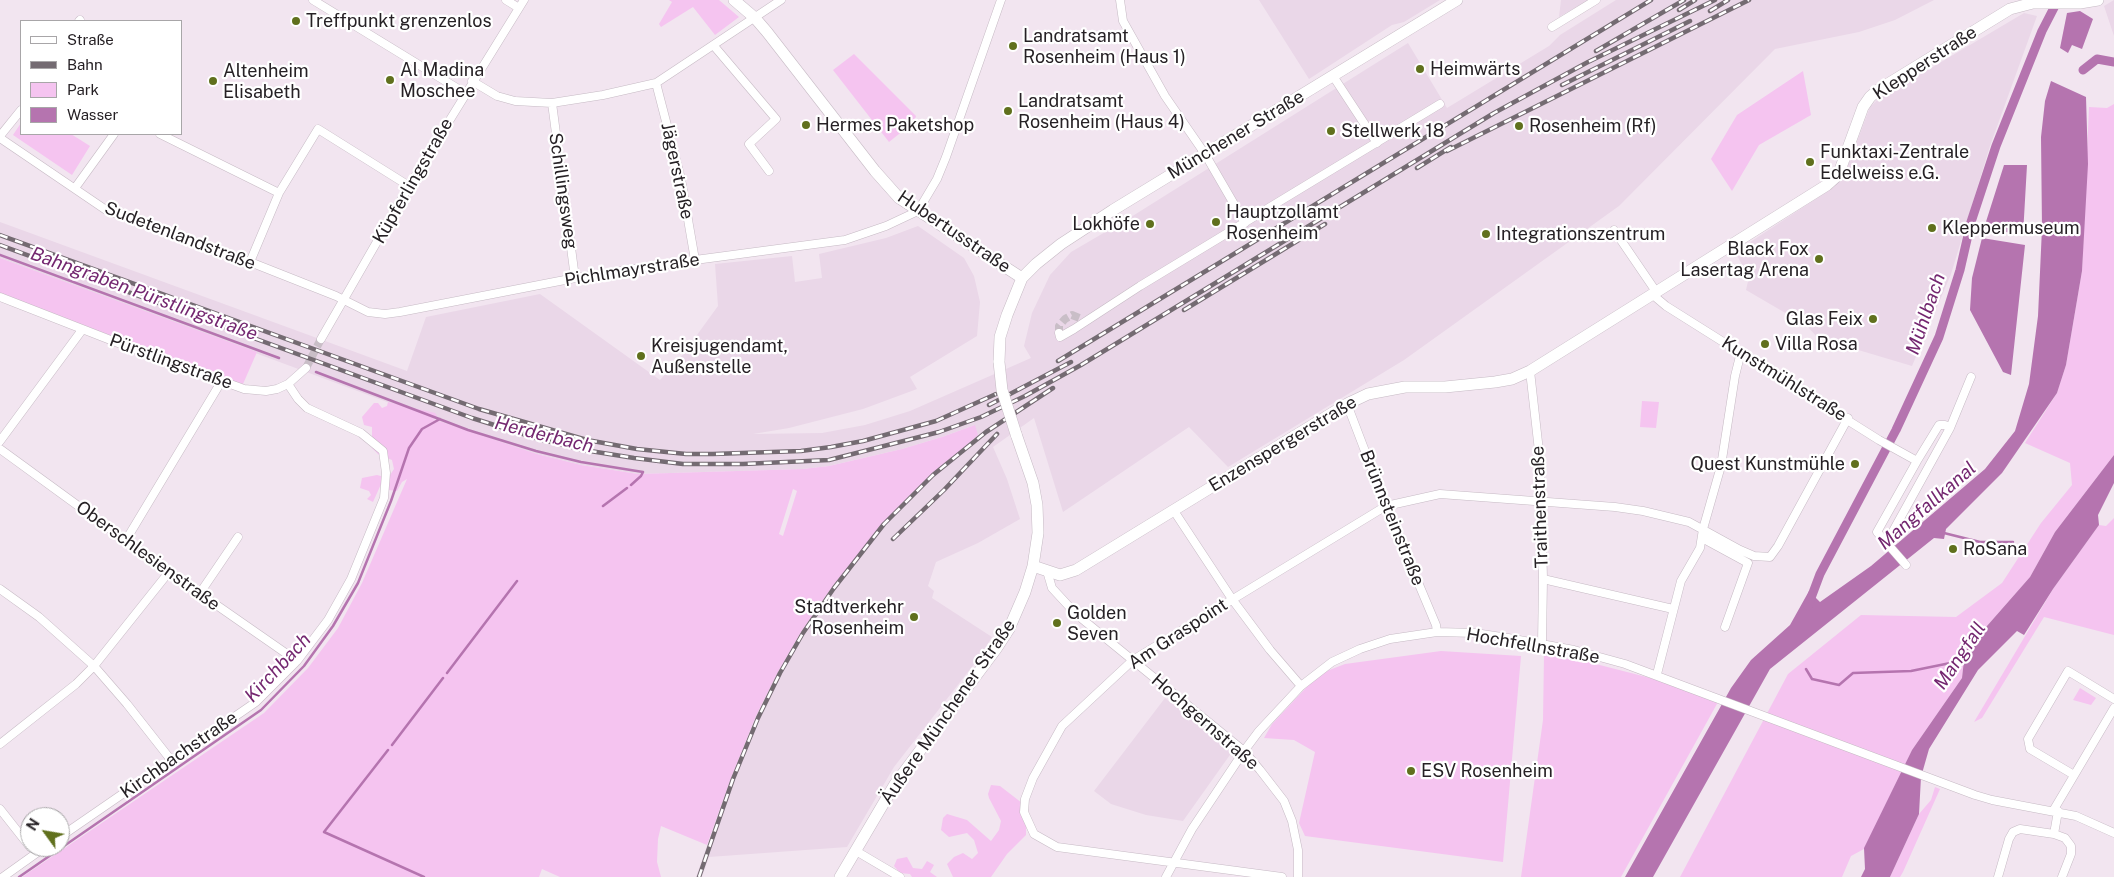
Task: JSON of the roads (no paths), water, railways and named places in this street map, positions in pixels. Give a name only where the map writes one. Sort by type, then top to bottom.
[{"type":"main road","name":"Hubertusstraße","points":[[734,0],[755,18],[885,183],[899,198],[1022,278]]},
{"type":"main road","name":"Münchener Straße","points":[[1022,278],[1061,244],[1113,210],[1457,0]]},
{"type":"main road","name":"Klepperstraße","points":[[1655,294],[1836,178],[1863,107],[1870,96],[1917,68],[1952,43],[2010,9],[2025,4],[2080,3],[2098,0]]},
{"type":"main road","name":"Äußere Münchener Straße","points":[[840,877],[895,784],[999,644],[1018,610],[1033,566],[1038,533],[1037,505],[1033,483],[1002,390],[999,362],[1000,337],[1022,278]]},
{"type":"main road","name":"Enzenspergerstraße","points":[[1033,566],[1060,575],[1076,570],[1347,404],[1368,394],[1405,387],[1445,387],[1512,379],[1530,371],[1655,294]]},
{"type":"street","points":[[313,0],[327,4],[465,93]]},
{"type":"street","points":[[506,0],[519,8]]},
{"type":"street","name":"Küpferlingstraße","points":[[320,339],[472,81],[524,0]]},
{"type":"street","points":[[472,81],[497,96],[516,101],[552,103],[603,95],[656,83],[781,0]]},
{"type":"street","points":[[918,211],[926,201],[943,164],[1001,0]]},
{"type":"street","points":[[1120,0],[1123,21],[1165,96],[1205,154],[1245,223]]},
{"type":"street","points":[[1552,27],[1596,0]]},
{"type":"street","points":[[714,46],[776,119],[749,144],[769,171]]},
{"type":"street","points":[[1333,76],[1376,143]]},
{"type":"street","name":"Jägerstraße","points":[[656,83],[681,179],[696,260]]},
{"type":"street","name":"Schillingsweg","points":[[552,103],[575,278]]},
{"type":"street","points":[[1059,333],[1060,337],[1084,320],[1440,104]]},
{"type":"street","points":[[0,137],[20,111]]},
{"type":"street","points":[[250,262],[280,194],[318,129],[409,186]]},
{"type":"street","points":[[75,188],[113,135]]},
{"type":"street","points":[[162,135],[280,194]]},
{"type":"street","name":"Sudetenlandstraße","points":[[0,137],[106,210],[250,262],[344,300]]},
{"type":"street","name":"Pichlmayrstraße","points":[[344,300],[368,312],[385,314],[575,278],[845,240],[886,226],[918,211]]},
{"type":"street","name":"Kunstmühlstraße","points":[[1614,230],[1655,294],[1666,306],[1848,418],[1879,440],[1917,461]]},
{"type":"street","name":"Pürstlingstraße","points":[[0,297],[221,382],[255,391],[277,389],[288,384]]},
{"type":"street","points":[[0,441],[82,330]]},
{"type":"street","points":[[1657,674],[1681,581],[1700,548],[1703,529],[1721,466],[1735,376],[1741,352]]},
{"type":"street","points":[[288,384],[306,368]]},
{"type":"street","name":"Traithenstraße","points":[[1530,371],[1539,451],[1543,579],[1542,644]]},
{"type":"street","points":[[1889,544],[1950,428],[1971,377]]},
{"type":"street","points":[[126,540],[221,382]]},
{"type":"street","name":"Kirchbachstraße","points":[[70,830],[256,702],[297,661],[328,620],[351,579],[384,498],[386,473],[383,451],[361,433],[307,408],[288,384]]},
{"type":"street","name":"Brünnsteinstraße","points":[[1347,404],[1386,506],[1436,625],[1437,632]]},
{"type":"street","name":"Am Graspoint","points":[[1282,877],[1058,847],[1034,834],[1024,812],[1025,799],[1033,778],[1062,726],[1133,660],[1386,506],[1440,494],[1615,507],[1643,511],[1689,522],[1740,550],[1754,556],[1770,557],[1778,546],[1848,418]]},
{"type":"street","points":[[1906,565],[1878,532],[1939,425],[1945,425],[1950,428]]},
{"type":"street","name":"Oberschlesienstraße","points":[[0,449],[169,572],[297,661]]},
{"type":"street","points":[[1174,511],[1232,599],[1270,650],[1301,686]]},
{"type":"street","points":[[200,593],[238,537]]},
{"type":"street","points":[[1702,538],[1748,563],[1725,627]]},
{"type":"street","points":[[0,744],[76,684],[94,666],[169,572]]},
{"type":"street","name":"Hochgernstraße","points":[[1047,572],[1052,588],[1076,614],[1244,752],[1284,800],[1296,835],[1298,877]]},
{"type":"street","points":[[1543,579],[1673,609]]},
{"type":"street","points":[[0,589],[39,617],[94,666],[171,760]]},
{"type":"street","name":"Hochfellnstraße","points":[[1166,877],[1192,829],[1244,752],[1259,731],[1301,686],[1332,662],[1360,648],[1390,639],[1437,632],[1475,633],[1542,644],[1608,659],[1657,674],[1959,789],[1992,800],[2076,816],[2114,833]]},
{"type":"street","points":[[2074,775],[2030,749],[2028,739],[2068,671],[2114,699]]},
{"type":"street","points":[[2054,834],[2055,811],[2114,708]]},
{"type":"street","points":[[0,809],[20,834]]},
{"type":"street","points":[[1998,877],[2009,839],[2013,832],[2020,829],[2054,834],[2064,838],[2071,846],[2071,854],[2062,877]]},
{"type":"street","points":[[856,851],[900,877]]},
{"type":"street","points":[[3,877],[32,857]]},
{"type":"street","points":[[1302,877],[1307,877]]},
{"type":"water","points":[[2080,11],[2093,19],[2082,49],[2072,45],[2068,53],[2060,48],[2067,13]]},
{"type":"water","points":[[2051,81],[2086,97],[2088,164],[2082,271],[2066,365],[2057,393],[2002,473],[1946,529],[1944,539],[1934,538],[1770,669],[1653,877],[1625,877],[1731,688],[1751,660],[1790,625],[1809,591],[1820,602],[1871,566],[1985,469],[2015,431],[2029,384],[2038,316],[2042,228],[2041,137],[2045,101]]},
{"type":"water","points":[[2004,165],[2027,165],[2023,235],[1984,228]]},
{"type":"water","points":[[1982,238],[2025,245],[2011,375],[2003,372],[1970,310],[1972,278]]},
{"type":"water","points":[[2114,455],[2114,483],[2098,515],[2099,525],[2053,589],[2024,635],[2017,631],[1978,670],[1929,749],[1921,777],[1919,814],[1890,877],[1861,877],[1865,869],[1864,848],[1912,750],[1962,678],[1965,651],[2030,577],[2055,532]]},
{"type":"waterway","name":"Mühlbach","points":[[1808,606],[1820,574],[1896,430],[1939,337],[1960,270],[1971,222],[1996,146],[2042,31],[2058,0]]},
{"type":"waterway","points":[[2083,70],[2097,59],[2114,62]]},
{"type":"waterway","name":"Bahngraben Pürstlingstraße","points":[[0,255],[279,358]]},
{"type":"waterway","name":"Herderbach","points":[[316,372],[468,430],[536,451],[581,462],[643,472],[631,485]]},
{"type":"waterway","name":"Kirchbach","points":[[19,877],[261,710],[304,666],[333,626],[358,583],[391,501],[409,448],[422,429],[440,419]]},
{"type":"waterway","points":[[603,506],[627,488]]},
{"type":"waterway","points":[[1944,533],[1980,542],[2013,542]]},
{"type":"waterway","points":[[447,673],[517,581]]},
{"type":"waterway","name":"Mangfall","points":[[1806,669],[1812,679],[1839,685],[1853,673],[1911,671],[1965,660]]},
{"type":"waterway","points":[[392,745],[443,678]]},
{"type":"waterway","points":[[388,750],[324,832],[424,877]]},
{"type":"tunnel","points":[[1059,333],[1059,326],[1065,319],[1072,315],[1082,319]]},
{"type":"tunnel","points":[[306,368],[321,339]]},
{"type":"railway","points":[[1058,361],[1651,0]]},
{"type":"railway","points":[[1596,51],[1684,0]]},
{"type":"railway","points":[[1679,10],[1695,0]]},
{"type":"railway","points":[[0,245],[472,418],[539,439],[584,450],[683,464],[743,464],[829,460],[939,432],[981,417],[1025,396],[1081,365],[1494,113],[1588,62],[1715,0]]},
{"type":"railway","points":[[1710,11],[1728,0]]},
{"type":"railway","points":[[1447,151],[1749,0]]},
{"type":"railway","points":[[1562,85],[1690,21]]},
{"type":"railway","points":[[1417,168],[1451,147]]},
{"type":"railway","points":[[1184,310],[1325,224]]},
{"type":"railway","points":[[0,235],[479,409],[587,440],[637,449],[686,454],[713,454],[801,451],[831,447],[863,441],[936,421],[996,394]]},
{"type":"railway","points":[[989,405],[1071,362]]},
{"type":"railway","points":[[699,877],[733,779],[758,718],[780,673],[803,633],[834,588],[884,524],[933,475],[986,432],[1053,388]]},
{"type":"railway","points":[[893,539],[944,490],[997,434]]},
{"type":"place","name":"Treffpunkt grenzenlos","points":[[296,21]]},
{"type":"place","name":"Landratsamt Rosenheim (Haus 1)","points":[[1013,46]]},
{"type":"place","name":"Heimwärts","points":[[1420,69]]},
{"type":"place","name":"Al Madina Moschee","points":[[390,80]]},
{"type":"place","name":"Altenheim Elisabeth","points":[[213,81]]},
{"type":"place","name":"Landratsamt Rosenheim (Haus 4)","points":[[1008,111]]},
{"type":"place","name":"Hermes Paketshop","points":[[806,125]]},
{"type":"place","name":"Rosenheim (Rf)","points":[[1519,126]]},
{"type":"place","name":"Stellwerk 18","points":[[1331,131]]},
{"type":"place","name":"Funktaxi-Zentrale Edelweiss e.G.","points":[[1810,162]]},
{"type":"place","name":"Hauptzollamt Rosenheim","points":[[1216,222]]},
{"type":"place","name":"Lokhöfe","points":[[1150,224]]},
{"type":"place","name":"Kleppermuseum","points":[[1932,228]]},
{"type":"place","name":"Integrationszentrum","points":[[1486,234]]},
{"type":"place","name":"Black Fox Lasertag Arena","points":[[1819,259]]},
{"type":"place","name":"Glas Feix","points":[[1873,319]]},
{"type":"place","name":"Villa Rosa","points":[[1765,344]]},
{"type":"place","name":"Kreisjugendamt, Außenstelle","points":[[641,356]]},
{"type":"place","name":"Quest Kunstmühle","points":[[1855,464]]},
{"type":"place","name":"RoSana","points":[[1953,549]]},
{"type":"place","name":"Stadtverkehr Rosenheim","points":[[914,617]]},
{"type":"place","name":"Golden Seven","points":[[1057,623]]},
{"type":"place","name":"ESV Rosenheim","points":[[1411,771]]},
{"type":"water label","name":"Mangfallkanal","points":[[1927,506]]}]
